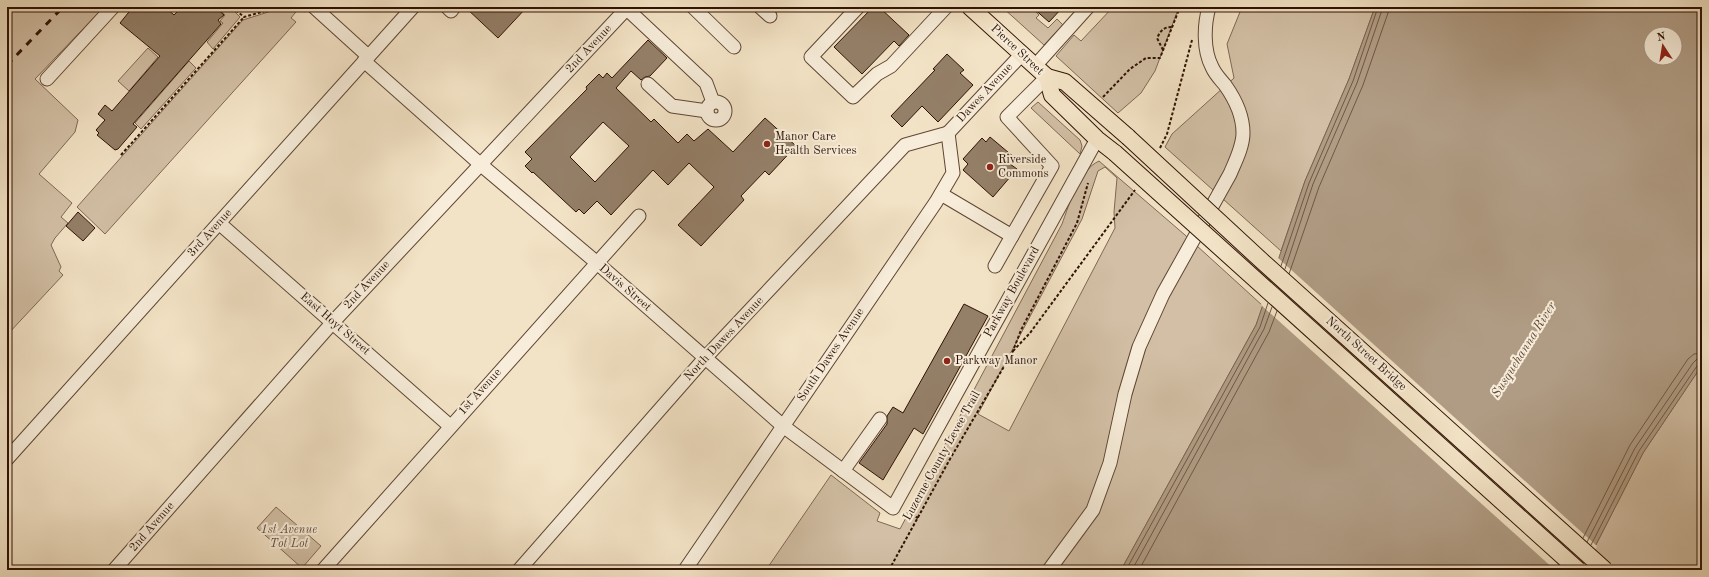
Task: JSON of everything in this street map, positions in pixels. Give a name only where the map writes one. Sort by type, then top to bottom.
[{"type":"main road","name":"Pierce Street","points":[[970,7],[1047,77],[1065,82],[1128,137]]},
{"type":"main road","name":"Pierce Street","points":[[1047,77],[1052,95],[1097,139],[1115,153]]},
{"type":"main road","name":"North Street Bridge","points":[[1128,137],[1263,262],[1605,570]]},
{"type":"main road","name":"North Street Bridge","points":[[1115,153],[1578,570]]},
{"type":"street","points":[[47,79],[113,7]]},
{"type":"street","name":"Davis Street","points":[[314,7],[366,58],[480,164],[596,262],[783,426],[893,508]]},
{"type":"street","name":"3rd Avenue","points":[[7,459],[366,58],[414,7]]},
{"type":"street","points":[[447,7],[451,11],[454,7]]},
{"type":"street","points":[[693,7],[734,47]]},
{"type":"street","points":[[858,7],[811,57],[853,97],[877,74],[891,66],[946,7]]},
{"type":"street","points":[[1035,66],[1088,7]]},
{"type":"street","points":[[1049,570],[1093,510],[1110,463],[1125,394],[1139,347],[1163,294],[1230,174],[1239,154],[1243,134],[1241,117],[1230,92],[1212,67],[1207,52],[1205,22],[1209,7]]},
{"type":"street","points":[[627,8],[706,83],[710,107],[672,106],[648,84]]},
{"type":"street","name":"2nd Avenue","points":[[114,570],[333,322],[627,8]]},
{"type":"street","name":"Dawes Avenue","points":[[948,133],[1022,54]]},
{"type":"street","points":[[995,266],[1052,166],[1007,117],[1047,77]]},
{"type":"street","name":"South Dawes Avenue","points":[[685,570],[941,194],[953,173],[948,133]]},
{"type":"street","name":"North Dawes Avenue","points":[[518,570],[705,358],[905,146],[948,133]]},
{"type":"street","name":"Parkway Boulevard","points":[[893,508],[1097,139]]},
{"type":"street","points":[[941,194],[1012,236]]},
{"type":"street","name":"1st Avenue","points":[[323,570],[596,262],[639,216]]},
{"type":"street","name":"East Hoyt Street","points":[[219,223],[450,426]]},
{"type":"street","points":[[843,471],[880,419]]},
{"type":"path","points":[[232,7],[244,17]]},
{"type":"path","points":[[122,154],[244,17],[279,7]]},
{"type":"path","points":[[1103,97],[1130,69],[1146,58],[1160,58],[1180,7]]},
{"type":"path","points":[[1163,50],[1157,38],[1165,27],[1172,27]]},
{"type":"path","points":[[1167,134],[1193,37]]},
{"type":"path","name":"Luzerne County Levee Trail","points":[[889,570],[950,459],[1013,351],[1021,330],[1076,223],[1091,177]]},
{"type":"path","name":"Luzerne County Levee Trail","points":[[1013,351],[1030,333],[1127,202]]},
{"type":"path","points":[[907,512],[918,518]]},
{"type":"green space","points":[[7,7],[104,7],[35,79],[78,120],[75,132],[39,174],[72,203],[61,217],[68,223],[51,245],[61,267],[59,271],[63,275],[7,335]]},
{"type":"green space","points":[[216,7],[230,7],[240,17],[213,49],[207,42],[223,23],[220,21],[225,15]]},
{"type":"green space","points":[[284,7],[302,7],[306,11],[305,12],[299,8],[291,18],[296,22],[105,234],[77,207],[243,20]]},
{"type":"green space","points":[[1002,7],[1031,7],[1039,15],[1036,18],[1048,28],[1057,19],[1063,25],[1044,45]]},
{"type":"green space","points":[[1113,7],[1179,7],[1155,71],[1141,93],[1118,113],[1056,56],[1074,35],[1081,41]]},
{"type":"green space","points":[[1242,7],[1375,7],[1349,79],[1305,181],[1281,251],[1165,147],[1172,134],[1234,78],[1227,44]]},
{"type":"green space","points":[[148,48],[158,57],[129,91],[118,81]]},
{"type":"green space","points":[[189,61],[196,68],[141,129],[135,123]]},
{"type":"green space","points":[[1038,102],[1080,140],[1082,146],[1080,154],[1031,108]]},
{"type":"green space","points":[[1099,161],[1185,235],[1263,306],[1256,325],[1121,570],[766,570],[831,475],[880,513],[877,521],[900,529],[1062,224],[1080,180],[1092,166]],"holes":[[[1105,167],[1117,178],[1114,212],[1115,228],[1009,431],[978,414],[1082,219],[1098,171]]]},
{"type":"green space","points":[[1702,365],[1702,570],[1583,570],[1643,453]]},
{"type":"green space","name":"1st Avenue Tot Lot","points":[[276,507],[321,546],[302,568],[257,528]]},
{"type":"water","name":"Susquehanna River","points":[[1375,7],[1702,7],[1702,365],[1643,453],[1583,570],[1121,570],[1256,325],[1305,181],[1349,79]]},
{"type":"pier","points":[[1277,257],[1597,546],[1585,570],[1555,570],[1261,305]]},
{"type":"building","points":[[133,7],[165,7],[174,15],[182,7],[215,7],[224,15],[218,20],[221,24],[133,124],[137,127],[118,149],[115,150],[97,135],[99,133],[96,130],[105,120],[98,114],[105,105],[112,111],[160,56],[120,23]]},
{"type":"building","points":[[465,7],[527,7],[498,38]]},
{"type":"building","points":[[873,7],[879,7],[909,35],[899,46],[894,41],[862,74],[834,47]]},
{"type":"building","points":[[1032,7],[1063,7],[1049,22]]},
{"type":"building","name":"Manor Care Health Services","points":[[648,40],[667,58],[650,76],[641,80],[631,71],[616,88],[651,122],[654,119],[678,143],[687,134],[694,141],[708,129],[733,152],[765,118],[796,146],[769,175],[765,171],[741,196],[744,200],[701,246],[678,225],[714,187],[689,163],[668,185],[653,170],[611,215],[597,201],[584,214],[579,209],[576,212],[525,166],[532,159],[525,152],[587,89],[586,87],[599,74],[603,78],[607,73],[612,78]],"holes":[[[603,122],[629,146],[595,182],[570,157]]]},
{"type":"building","points":[[947,54],[964,70],[960,73],[973,85],[938,122],[922,106],[902,127],[891,116],[935,70],[933,69]]},
{"type":"building","name":"Riverside Commons","points":[[990,137],[1015,158],[1010,164],[1017,169],[993,197],[963,170],[968,164],[963,159],[982,138],[986,142]]},
{"type":"building","points":[[78,212],[95,228],[83,241],[66,226]]},
{"type":"building","name":"Parkway Manor","points":[[964,304],[988,316],[923,434],[914,428],[883,480],[859,463],[887,424],[887,416],[893,407],[903,413]]},
{"type":"railway","points":[[7,65],[63,7]]},
{"type":"place","name":"Manor Care Health Services","points":[[767,144]]},
{"type":"place","name":"Riverside Commons","points":[[990,167]]},
{"type":"place","name":"Parkway Manor","points":[[947,361]]}]
